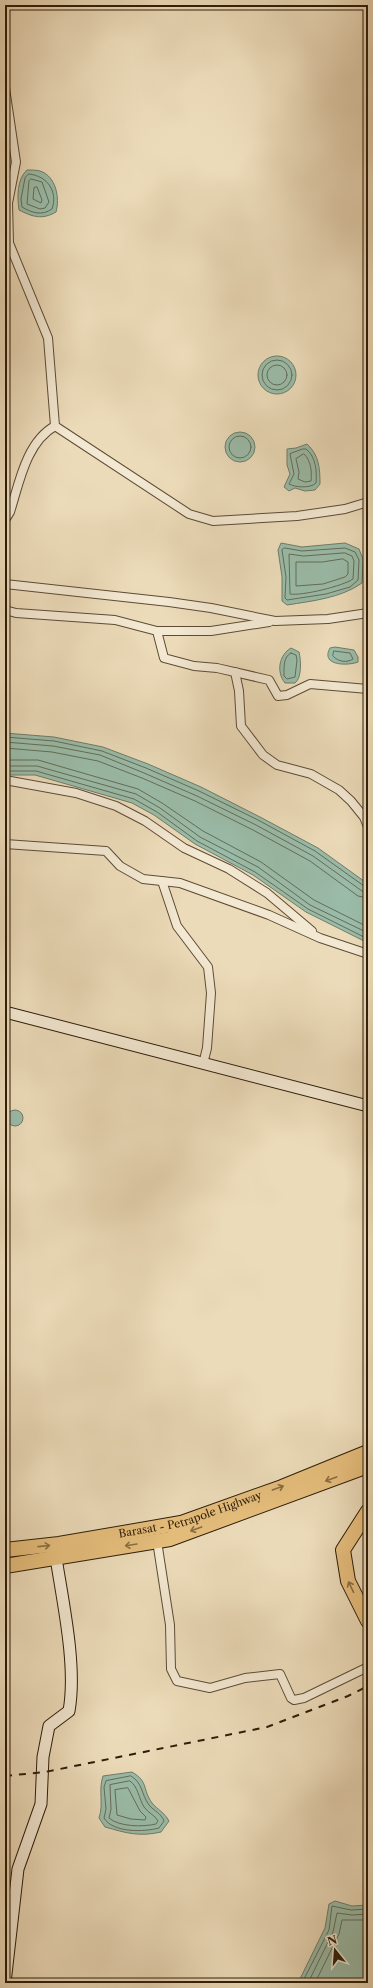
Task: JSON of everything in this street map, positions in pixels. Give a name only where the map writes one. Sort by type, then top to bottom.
[{"type":"highway","name":"Barasat - Petrapole Highway","points":[[5,1550],[59,1544],[181,1523],[282,1487],[368,1452]]},
{"type":"highway","name":"Barasat - Petrapole Highway","points":[[5,1566],[170,1539],[368,1467]]},
{"type":"highway","points":[[368,1512],[343,1550],[348,1581],[368,1622]]},
{"type":"main road","points":[[5,1012],[368,1106]]},
{"type":"main road","points":[[5,1983],[18,1869],[41,1804],[43,1757],[49,1726],[69,1711],[71,1698],[68,1640],[56,1558]]},
{"type":"street","points":[[5,88],[16,162],[8,203],[9,243],[48,338],[55,426]]},
{"type":"street","points":[[55,426],[189,514],[213,521],[297,516],[345,509],[368,502]]},
{"type":"street","points":[[5,520],[10,512],[28,458],[46,431],[55,426]]},
{"type":"street","points":[[5,584],[169,602],[275,621]]},
{"type":"street","points":[[5,610],[16,613],[115,620],[157,631],[211,631],[275,621],[328,619],[368,613]]},
{"type":"street","points":[[157,631],[164,658],[194,666],[217,668],[269,680],[278,696],[287,695],[310,684],[368,689]]},
{"type":"street","points":[[235,672],[239,691],[241,726],[263,755],[277,766],[310,774],[339,790],[352,801],[364,817],[368,827]]},
{"type":"street","points":[[5,780],[76,793],[116,806],[145,820],[184,848],[229,869],[267,893],[320,938]]},
{"type":"street","points":[[5,844],[106,851],[120,866],[143,879],[180,883],[269,915],[320,938],[368,954]]},
{"type":"street","points":[[162,881],[178,926],[208,967],[211,993],[207,1048],[203,1064]]},
{"type":"street","points":[[156,1541],[170,1625],[171,1669],[177,1681],[210,1688],[245,1678],[280,1674],[291,1698],[294,1700],[304,1698],[368,1666]]},
{"type":"water","points":[[27,170],[40,171],[53,182],[57,194],[56,212],[38,217],[19,210],[18,194],[21,178]]},
{"type":"water","points":[[273,356],[281,356],[291,361],[295,368],[295,382],[291,389],[281,394],[273,394],[263,389],[261,386],[258,379],[258,371],[263,361],[266,359]]},
{"type":"water","points":[[240,432],[251,436],[255,447],[251,458],[240,462],[229,458],[225,447],[229,436]]},
{"type":"water","points":[[307,444],[311,448],[318,462],[320,484],[315,490],[305,491],[295,488],[289,491],[284,487],[290,474],[287,465],[287,449],[296,448]]},
{"type":"water","points":[[281,543],[302,547],[345,543],[359,549],[363,559],[362,583],[336,595],[287,605],[282,601],[282,577],[278,550]]},
{"type":"water","points":[[335,647],[354,650],[358,657],[358,662],[342,664],[332,661],[328,654],[330,648]]},
{"type":"water","points":[[291,648],[299,652],[300,673],[295,683],[285,683],[280,674],[280,664],[281,659]]},
{"type":"water","points":[[5,733],[54,737],[103,747],[148,764],[201,787],[318,848],[368,884],[368,943],[306,912],[253,875],[195,844],[154,815],[132,803],[35,775],[5,775]]},
{"type":"water","points":[[12,1110],[18,1110],[23,1115],[21,1124],[18,1126],[12,1126],[7,1121],[7,1115]]},
{"type":"water","points":[[132,1772],[141,1779],[152,1803],[165,1815],[169,1821],[161,1832],[146,1834],[126,1833],[105,1827],[99,1818],[103,1776]]},
{"type":"water","points":[[335,1901],[352,1906],[368,1905],[368,1983],[298,1983],[325,1928],[329,1904]]},
{"type":"railway","points":[[5,1776],[45,1772],[267,1727],[348,1696],[368,1686]]}]
